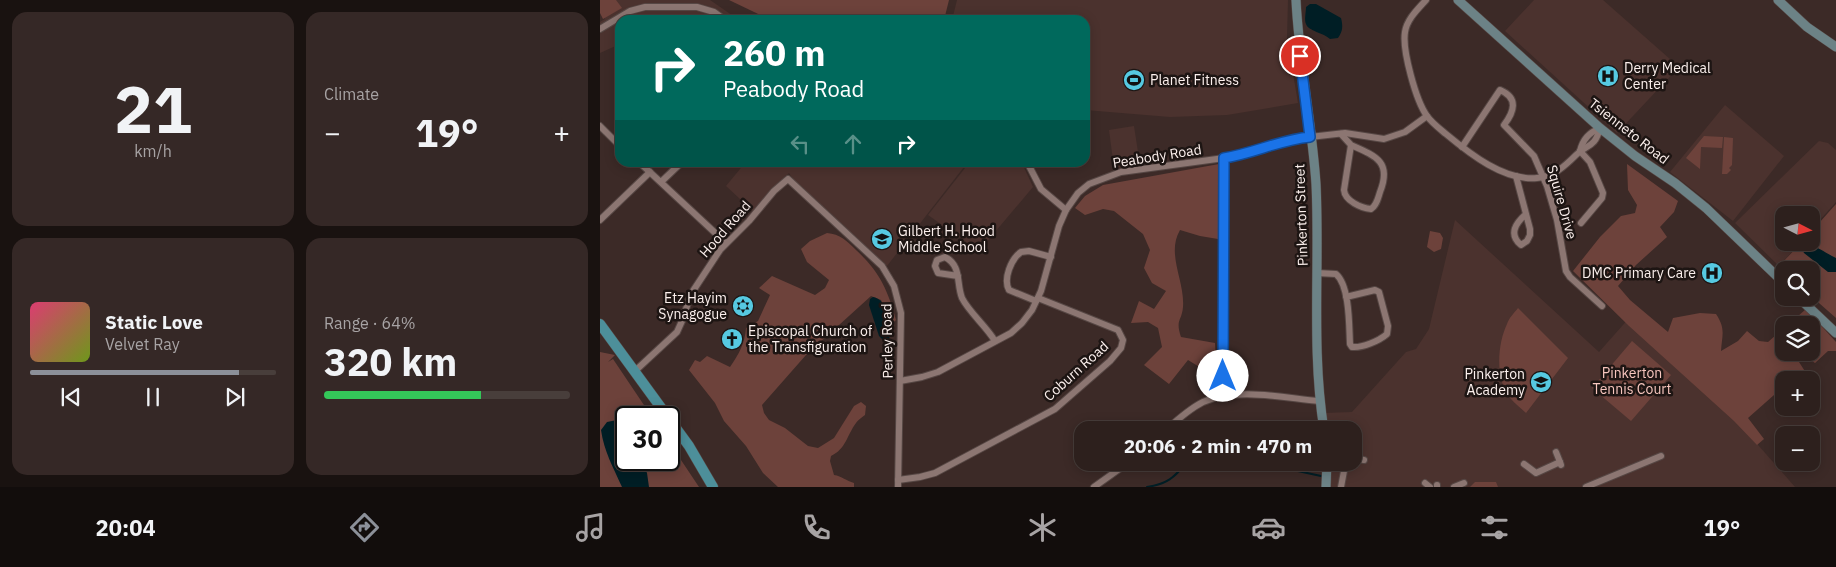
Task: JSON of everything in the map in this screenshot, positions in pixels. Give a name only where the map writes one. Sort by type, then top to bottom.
[{"type":"main road","points":[[600,324],[689,446],[713,487]]},
{"type":"street","name":"Pinkerton Street","points":[[1296,0],[1299,44],[1316,183],[1320,401],[1323,421]]},
{"type":"street","points":[[1426,0],[1409,21],[1404,32],[1412,78],[1419,100],[1427,116],[1462,147],[1491,166],[1516,176],[1543,178],[1562,168],[1580,151],[1590,132],[1600,128]]},
{"type":"street","name":"Tsienneto Road","points":[[1458,0],[1600,128],[1706,208],[1775,274]]},
{"type":"street","points":[[1778,0],[1807,27],[1836,47]]},
{"type":"street","points":[[623,15],[630,11],[644,8],[698,7],[709,9],[718,15]]},
{"type":"street","points":[[600,29],[615,20]]},
{"type":"street","name":"Squire Drive","points":[[1462,147],[1500,90],[1503,91],[1511,98],[1513,108],[1504,125],[1534,156],[1557,220],[1566,271],[1570,277],[1602,306]]},
{"type":"street","name":"Peabody Road","points":[[900,381],[938,372],[1017,328],[1037,300],[1066,210],[1085,186],[1111,174],[1224,158],[1256,151],[1282,141],[1341,134],[1384,139],[1405,132],[1427,116]]},
{"type":"street","points":[[601,131],[615,142]]},
{"type":"street","points":[[1341,134],[1351,145],[1377,159],[1384,169],[1384,182],[1376,205],[1371,209],[1350,200],[1345,195],[1344,190],[1351,145]]},
{"type":"street","points":[[1580,151],[1590,162],[1603,193],[1602,198],[1581,223]]},
{"type":"street","points":[[1223,395],[1224,158]]},
{"type":"street","points":[[644,167],[726,243]]},
{"type":"street","points":[[661,182],[677,167]]},
{"type":"street","points":[[1030,167],[1041,189],[1066,210]]},
{"type":"street","points":[[600,220],[650,172]]},
{"type":"street","points":[[1516,176],[1526,214]]},
{"type":"street","name":"Hood Road","points":[[635,371],[677,332],[691,294],[713,259],[778,187],[788,179]]},
{"type":"street","name":"Perley Road","points":[[788,179],[875,259],[890,276],[897,292],[901,313],[898,484]]},
{"type":"street","name":"Coburn Road","points":[[898,484],[935,473],[1044,416],[1063,403],[1118,352],[1122,340],[1118,330],[1009,290],[1007,285],[1008,275],[1013,259],[1021,252],[1029,251],[1051,256]]},
{"type":"street","points":[[1317,273],[1338,275],[1346,297],[1350,344],[1352,347],[1358,347],[1382,338],[1387,334],[1388,326],[1380,293],[1375,290],[1346,297]]},
{"type":"street","points":[[958,276],[963,300],[986,326],[995,341]]},
{"type":"street","points":[[1807,306],[1836,333]]},
{"type":"street","points":[[1178,421],[1197,406],[1223,395],[1244,394],[1320,401]]},
{"type":"street","points":[[1524,464],[1536,473],[1561,463],[1556,452]]},
{"type":"street","points":[[1586,487],[1599,484],[1662,456]]},
{"type":"street","points":[[1094,487],[1116,471]]},
{"type":"street","points":[[1326,487],[1327,471]]},
{"type":"street","points":[[1341,487],[1344,471]]},
{"type":"street","points":[[1454,487],[1464,484]]},
{"type":"shaded area","points":[[600,0],[710,0],[732,15],[615,15],[615,46],[600,53],[600,22],[605,19],[600,8]]},
{"type":"shaded area","points":[[957,0],[1288,0],[1287,38],[1298,103],[1227,115],[1170,117],[1090,110],[1090,15],[953,15]]},
{"type":"shaded area","points":[[1534,0],[1603,0],[1679,67],[1617,133],[1505,31]]},
{"type":"shaded area","points":[[1725,105],[1784,156],[1733,221],[1670,172]]},
{"type":"shaded area","points":[[1134,126],[1140,165],[1114,168],[1109,130]]},
{"type":"shaded area","points":[[1819,141],[1828,143],[1836,150],[1836,202],[1820,220],[1820,206],[1775,206],[1775,251],[1793,251],[1784,261],[1775,262],[1735,223]]},
{"type":"shaded area","name":"Gilbert H. Hood Middle School","points":[[742,167],[964,167],[887,266],[797,185],[789,173],[774,187],[754,212],[726,186]]},
{"type":"shaded area","points":[[966,167],[1024,167],[1033,187],[979,251],[928,215]]},
{"type":"shaded area","name":"Pinkerton Academy","points":[[1455,220],[1599,352],[1638,308],[1775,464],[1775,471],[1781,471],[1795,487],[1326,487],[1327,471],[1362,471],[1362,421],[1322,421],[1321,413],[1352,412],[1406,352],[1416,349],[1429,329]]},
{"type":"green space","points":[[600,0],[616,0],[622,8],[603,19],[600,13]]},
{"type":"green space","points":[[729,0],[949,0],[945,15],[760,15]]},
{"type":"green space","points":[[1704,136],[1723,137],[1722,148],[1701,147],[1700,169],[1686,158]]},
{"type":"green space","points":[[1724,137],[1733,138],[1732,165],[1729,168],[1731,170],[1727,174],[1722,174]]},
{"type":"green space","points":[[1219,164],[1218,239],[1180,230],[1175,248],[1175,258],[1183,297],[1183,307],[1179,323],[1181,337],[1215,343],[1216,362],[1201,368],[1188,360],[1169,384],[1144,365],[1162,347],[1158,328],[1148,322],[1131,323],[1139,301],[1154,309],[1166,291],[1152,283],[1144,268],[1150,250],[1143,234],[1114,211],[1103,209],[1085,215],[1075,208],[1085,196],[1103,185]]},
{"type":"green space","points":[[1627,164],[1678,201],[1674,212],[1660,227],[1667,237],[1636,265],[1618,286],[1630,300],[1668,332],[1673,318],[1700,313],[1716,314],[1722,328],[1721,351],[1738,341],[1747,331],[1759,341],[1768,342],[1775,336],[1775,361],[1801,361],[1799,362],[1805,371],[1775,371],[1775,395],[1748,418],[1764,439],[1757,445],[1734,421],[1629,326],[1573,271],[1600,237],[1621,216],[1635,213],[1637,205],[1628,190]]},
{"type":"green space","points":[[1836,204],[1836,318],[1820,304],[1820,261],[1784,261],[1793,251],[1820,251],[1820,222]]},
{"type":"green space","points":[[1430,231],[1440,233],[1443,238],[1441,249],[1434,252],[1427,247]]},
{"type":"green space","points":[[827,233],[840,236],[877,273],[890,299],[896,320],[889,326],[887,313],[881,300],[871,296],[806,355],[762,405],[764,413],[769,420],[785,428],[808,446],[818,448],[834,438],[854,406],[861,402],[866,406],[865,415],[857,422],[840,450],[831,456],[830,461],[834,475],[854,483],[854,487],[778,487],[763,473],[746,446],[724,421],[715,403],[689,370],[695,360],[700,362],[707,356],[730,367],[741,348],[746,328],[758,321],[770,295],[759,288],[772,276],[815,295],[825,288],[829,280],[807,262],[801,249],[810,241]]},
{"type":"green space","points":[[1518,308],[1568,358],[1526,413],[1513,401],[1506,391],[1502,383],[1499,363],[1504,333],[1509,320]]},
{"type":"green space","points":[[1806,309],[1812,316],[1798,316]]},
{"type":"green space","points":[[1820,324],[1836,342],[1836,351],[1828,351],[1820,358]]},
{"type":"green space","name":"Pinkerton Tennis Court","points":[[1632,341],[1671,375],[1631,421],[1592,388]]},
{"type":"green space","points":[[600,352],[615,355],[608,362],[613,359],[645,406],[615,406],[615,471],[680,471],[680,458],[699,487],[600,487]]},
{"type":"green space","points":[[1475,482],[1496,482],[1498,487],[1470,487]]},
{"type":"water","points":[[1310,4],[1316,4],[1341,18],[1342,28],[1338,38],[1330,39],[1307,26],[1305,20],[1306,7]]},
{"type":"water","points":[[1820,250],[1836,258],[1836,272],[1828,272],[1820,266],[1820,261],[1814,261],[1803,251]]},
{"type":"water","points":[[873,297],[883,303],[886,309],[890,323],[888,341],[884,341],[879,336],[869,305],[870,299]]},
{"type":"water","points":[[615,420],[615,471],[646,471],[649,487],[622,487],[612,466],[602,438],[601,430],[607,422]]},
{"type":"waterway","points":[[1147,487],[1170,479],[1179,471]]},
{"type":"waterway","points":[[1298,471],[1321,476]]},
{"type":"place","name":"Derry Medical Center","points":[[1608,76]]},
{"type":"place","name":"Planet Fitness","points":[[1134,80]]},
{"type":"place","name":"Gilbert H. Hood Middle School","points":[[882,239]]},
{"type":"place","name":"DMC Primary Care","points":[[1712,273]]},
{"type":"place","name":"Etz Hayim Synagogue","points":[[743,306]]},
{"type":"place","name":"Episcopal Church of the Transfiguration","points":[[732,339]]},
{"type":"place","name":"Pinkerton Academy","points":[[1541,382]]},
{"type":"route","points":[[1223,376],[1224,158],[1239,156],[1282,141],[1310,137],[1300,56]]}]
